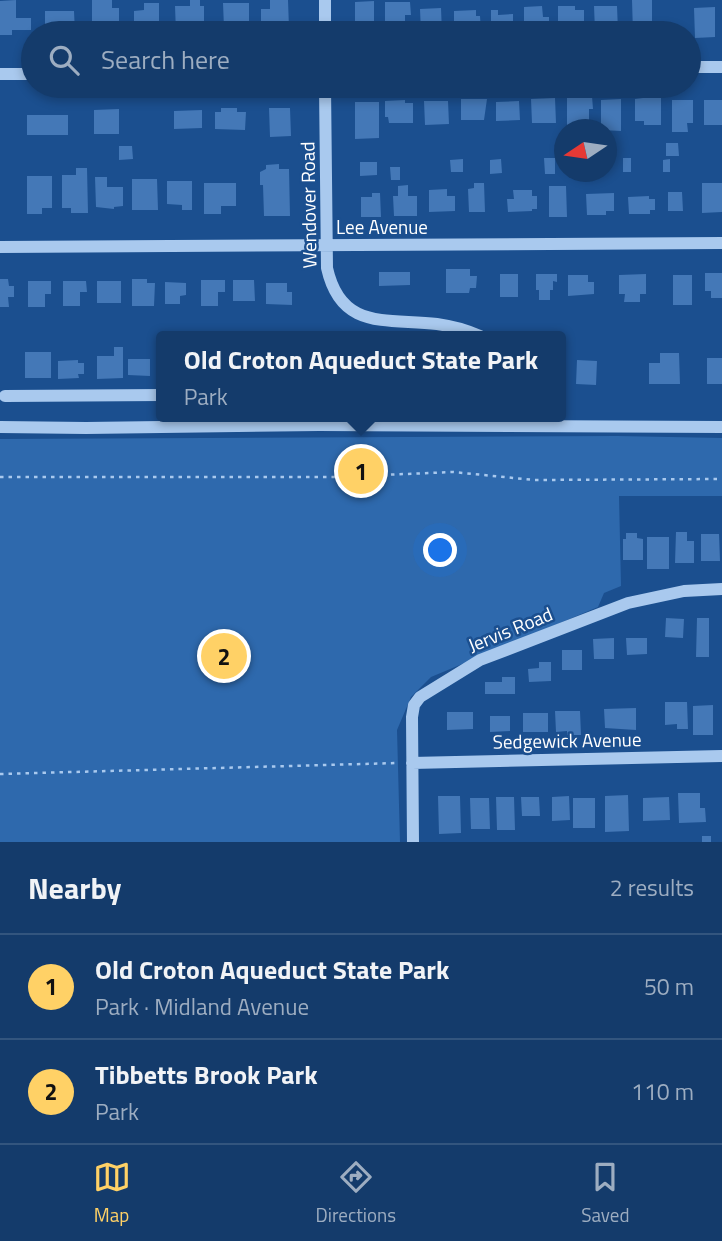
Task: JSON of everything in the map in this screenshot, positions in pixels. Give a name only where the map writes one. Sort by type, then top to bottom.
[{"type":"street","points":[[325,0],[325,21]]},
{"type":"street","points":[[701,67],[722,67]]},
{"type":"street","points":[[0,74],[21,74]]},
{"type":"street","name":"Wendover Road","points":[[325,98],[327,268],[332,286],[340,300],[355,312],[384,321],[447,325],[465,331]]},
{"type":"street","name":"Lee Avenue","points":[[0,247],[722,243]]},
{"type":"street","points":[[5,396],[156,395]]},
{"type":"street","points":[[0,427],[86,428],[284,422]]},
{"type":"street","points":[[566,422],[722,427]]},
{"type":"street","name":"Jervis Road","points":[[413,842],[414,705],[420,697],[480,660],[628,603],[684,591],[722,589]]},
{"type":"street","name":"Sedgewick Avenue","points":[[412,763],[722,756]]},
{"type":"path","points":[[0,477],[334,477],[453,472],[534,480],[722,479]]},
{"type":"path","points":[[0,774],[412,763]]},
{"type":"shaded area","points":[[617,436],[722,438],[722,496],[619,496],[621,586],[604,593],[598,607],[431,677],[411,697],[397,730],[400,842],[0,842],[0,439]]},
{"type":"building","points":[[16,0],[16,18],[31,18],[31,21],[21,21],[21,30],[12,30],[12,35],[0,35],[0,1]]},
{"type":"building","points":[[92,0],[112,0],[112,8],[119,8],[119,21],[92,21]]},
{"type":"building","points":[[190,0],[200,0],[200,6],[204,6],[204,21],[176,21],[175,6],[190,6]]},
{"type":"building","points":[[270,0],[288,0],[289,21],[261,21],[261,9],[270,9]]},
{"type":"building","points":[[632,0],[652,0],[652,21],[633,21]]},
{"type":"building","points":[[374,1],[374,21],[355,21],[355,2]]},
{"type":"building","points":[[385,2],[410,2],[411,15],[405,15],[405,21],[385,21]]},
{"type":"building","points":[[144,3],[159,3],[159,21],[134,21],[134,11],[144,10]]},
{"type":"building","points":[[223,3],[249,3],[249,21],[224,21]]},
{"type":"building","points":[[542,6],[543,17],[549,17],[549,21],[524,21],[524,7]]},
{"type":"building","points":[[558,6],[575,6],[575,10],[584,10],[584,21],[558,21]]},
{"type":"building","points":[[594,6],[617,6],[618,21],[595,21]]},
{"type":"building","points":[[715,7],[715,37],[701,38],[701,21],[694,21],[694,8]]},
{"type":"building","points":[[441,8],[442,21],[420,21],[420,9]]},
{"type":"building","points":[[476,10],[476,16],[480,16],[480,21],[454,21],[454,11]]},
{"type":"building","points":[[491,10],[498,10],[498,15],[513,14],[513,21],[491,21]]},
{"type":"building","points":[[45,11],[74,11],[74,21],[45,21]]},
{"type":"building","points":[[555,98],[554,123],[532,123],[531,99]]},
{"type":"building","points":[[567,98],[592,98],[593,109],[589,109],[589,119],[567,119]]},
{"type":"building","points":[[661,98],[661,125],[644,125],[644,121],[635,121],[635,99]]},
{"type":"building","points":[[461,99],[487,99],[484,120],[461,120]]},
{"type":"building","points":[[621,99],[621,131],[617,131],[617,119],[601,119],[601,100]]},
{"type":"building","points":[[405,100],[405,103],[413,103],[413,123],[389,123],[388,117],[385,117],[385,101]]},
{"type":"building","points":[[672,100],[693,100],[693,123],[687,123],[688,132],[672,132]]},
{"type":"building","points":[[704,100],[722,100],[722,125],[704,125]]},
{"type":"building","points":[[424,101],[448,101],[449,124],[425,125]]},
{"type":"building","points":[[519,101],[520,120],[496,121],[496,102]]},
{"type":"building","points":[[355,102],[379,102],[379,138],[355,139]]},
{"type":"building","points":[[221,108],[237,108],[237,112],[246,112],[245,130],[215,129],[215,112],[221,112]]},
{"type":"building","points":[[269,108],[290,108],[291,136],[270,137]]},
{"type":"building","points":[[119,109],[119,134],[94,134],[94,110]]},
{"type":"building","points":[[202,110],[202,128],[174,129],[174,111]]},
{"type":"building","points":[[27,115],[68,115],[68,135],[27,135]]},
{"type":"building","points":[[666,143],[678,143],[679,156],[666,156]]},
{"type":"building","points":[[119,146],[132,146],[133,159],[119,160]]},
{"type":"building","points":[[544,158],[554,158],[554,174],[545,174]]},
{"type":"building","points":[[623,158],[631,158],[631,172],[623,172]]},
{"type":"building","points":[[463,159],[463,172],[451,172],[450,160]]},
{"type":"building","points":[[501,159],[502,173],[490,174],[490,160]]},
{"type":"building","points":[[670,159],[670,172],[663,172],[663,160]]},
{"type":"building","points":[[360,162],[377,162],[377,175],[360,176]]},
{"type":"building","points":[[279,164],[279,169],[289,169],[290,216],[264,216],[260,172],[266,169],[266,165]]},
{"type":"building","points":[[390,167],[400,167],[400,180],[391,180]]},
{"type":"building","points":[[76,168],[87,168],[88,213],[71,213],[71,208],[62,208],[62,175],[76,175]]},
{"type":"building","points":[[27,176],[52,176],[52,208],[42,208],[42,214],[27,214]]},
{"type":"building","points":[[95,177],[107,177],[107,187],[123,187],[123,206],[114,209],[96,207]]},
{"type":"building","points":[[132,179],[157,179],[158,210],[132,210]]},
{"type":"building","points":[[167,181],[192,181],[192,210],[182,210],[182,205],[167,204]]},
{"type":"building","points":[[204,183],[236,183],[236,206],[221,206],[221,214],[204,214]]},
{"type":"building","points":[[474,183],[484,183],[485,212],[469,212],[468,189],[474,188]]},
{"type":"building","points":[[702,183],[722,183],[722,212],[702,213]]},
{"type":"building","points":[[408,185],[408,196],[417,196],[417,216],[394,216],[393,196],[398,196],[398,186]]},
{"type":"building","points":[[549,186],[566,186],[567,217],[549,217]]},
{"type":"building","points":[[447,189],[447,196],[455,196],[455,211],[429,212],[429,190]]},
{"type":"building","points":[[513,190],[532,190],[532,196],[537,196],[537,209],[508,212],[507,199],[514,199]]},
{"type":"building","points":[[668,192],[682,192],[683,211],[668,211]]},
{"type":"building","points":[[372,193],[380,193],[381,217],[361,217],[361,197],[372,197]]},
{"type":"building","points":[[614,193],[614,211],[606,211],[606,215],[587,215],[586,194]]},
{"type":"building","points":[[649,196],[649,199],[655,199],[655,210],[650,210],[650,214],[629,214],[628,197]]},
{"type":"building","points":[[446,269],[470,269],[470,276],[477,276],[476,288],[470,288],[469,293],[446,293]]},
{"type":"building","points":[[379,272],[410,272],[410,285],[379,286]]},
{"type":"building","points":[[705,273],[722,273],[722,298],[711,298],[711,291],[705,291]]},
{"type":"building","points":[[500,274],[518,274],[518,297],[500,297]]},
{"type":"building","points":[[536,274],[557,274],[557,282],[553,281],[553,290],[550,290],[550,300],[539,300]]},
{"type":"building","points":[[646,274],[646,294],[640,294],[640,302],[624,302],[625,294],[619,294],[619,275]]},
{"type":"building","points":[[568,275],[588,275],[588,282],[594,282],[594,294],[568,296]]},
{"type":"building","points":[[673,275],[692,275],[692,305],[673,305]]},
{"type":"building","points":[[0,279],[8,279],[9,286],[14,286],[14,297],[8,297],[9,307],[0,307]]},
{"type":"building","points":[[132,279],[147,279],[147,283],[155,283],[154,306],[132,306]]},
{"type":"building","points":[[201,280],[225,280],[225,292],[218,292],[218,306],[201,306]]},
{"type":"building","points":[[233,280],[254,280],[255,301],[233,301]]},
{"type":"building","points":[[28,281],[51,281],[51,294],[45,294],[45,307],[28,307]]},
{"type":"building","points":[[63,281],[86,281],[87,292],[80,292],[80,306],[63,306]]},
{"type":"building","points":[[97,281],[121,281],[121,303],[97,303]]},
{"type":"building","points":[[165,282],[186,283],[186,295],[180,296],[180,304],[165,304]]},
{"type":"building","points":[[266,283],[287,283],[287,292],[292,292],[292,305],[266,304]]},
{"type":"building","points":[[114,347],[123,347],[123,378],[97,379],[97,356],[114,356]]},
{"type":"building","points":[[25,352],[51,352],[51,378],[25,378]]},
{"type":"building","points":[[660,353],[679,353],[680,384],[649,384],[649,363],[660,363]]},
{"type":"building","points":[[707,358],[722,358],[722,384],[707,384]]},
{"type":"building","points":[[128,359],[150,359],[150,376],[128,375]]},
{"type":"building","points":[[78,360],[78,363],[84,363],[84,374],[78,374],[79,378],[58,379],[58,361]]},
{"type":"building","points":[[577,360],[597,361],[596,385],[576,384]]},
{"type":"building","points":[[676,532],[687,532],[687,541],[694,541],[694,563],[675,563]]},
{"type":"building","points":[[626,533],[637,533],[637,538],[643,539],[643,560],[623,560],[623,539],[626,539]]},
{"type":"building","points":[[701,534],[719,534],[720,561],[701,561]]},
{"type":"building","points":[[647,537],[669,537],[669,569],[647,569]]},
{"type":"building","points":[[666,618],[684,619],[683,638],[665,637]]},
{"type":"building","points":[[697,618],[709,618],[709,657],[696,657]]},
{"type":"building","points":[[614,638],[614,659],[594,659],[593,639]]},
{"type":"building","points":[[626,638],[647,638],[647,654],[627,655]]},
{"type":"building","points":[[562,650],[582,650],[582,670],[562,670]]},
{"type":"building","points":[[539,662],[551,662],[551,681],[529,682],[528,669],[539,668]]},
{"type":"building","points":[[502,677],[515,677],[515,694],[485,694],[485,682],[502,682]]},
{"type":"building","points":[[665,702],[687,702],[688,729],[677,729],[677,724],[665,725]]},
{"type":"building","points":[[713,705],[713,735],[693,735],[693,706]]},
{"type":"building","points":[[636,708],[636,730],[605,728],[604,709]]},
{"type":"building","points":[[555,711],[580,711],[581,735],[567,735],[567,731],[556,732]]},
{"type":"building","points":[[447,712],[473,712],[473,729],[447,730]]},
{"type":"building","points":[[523,713],[548,713],[548,732],[523,732]]},
{"type":"building","points":[[490,716],[510,716],[510,731],[490,732]]},
{"type":"building","points":[[678,793],[700,793],[700,808],[705,808],[706,822],[679,823]]},
{"type":"building","points":[[628,795],[629,831],[605,832],[605,796]]},
{"type":"building","points":[[438,796],[460,796],[461,833],[439,834]]},
{"type":"building","points":[[569,796],[570,820],[552,821],[552,797]]},
{"type":"building","points":[[496,797],[514,797],[515,830],[497,830]]},
{"type":"building","points":[[521,797],[539,797],[540,816],[522,816]]},
{"type":"building","points":[[669,797],[670,820],[643,821],[643,798]]},
{"type":"building","points":[[470,798],[489,798],[490,829],[471,829]]},
{"type":"building","points":[[573,798],[595,798],[595,828],[573,828]]},
{"type":"building","points":[[702,836],[711,836],[711,842],[702,842]]},
{"type":"place","name":"Old Croton Aqueduct State Park","points":[[361,471]]},
{"type":"place","name":"Tibbetts Brook Park","points":[[224,656]]}]
